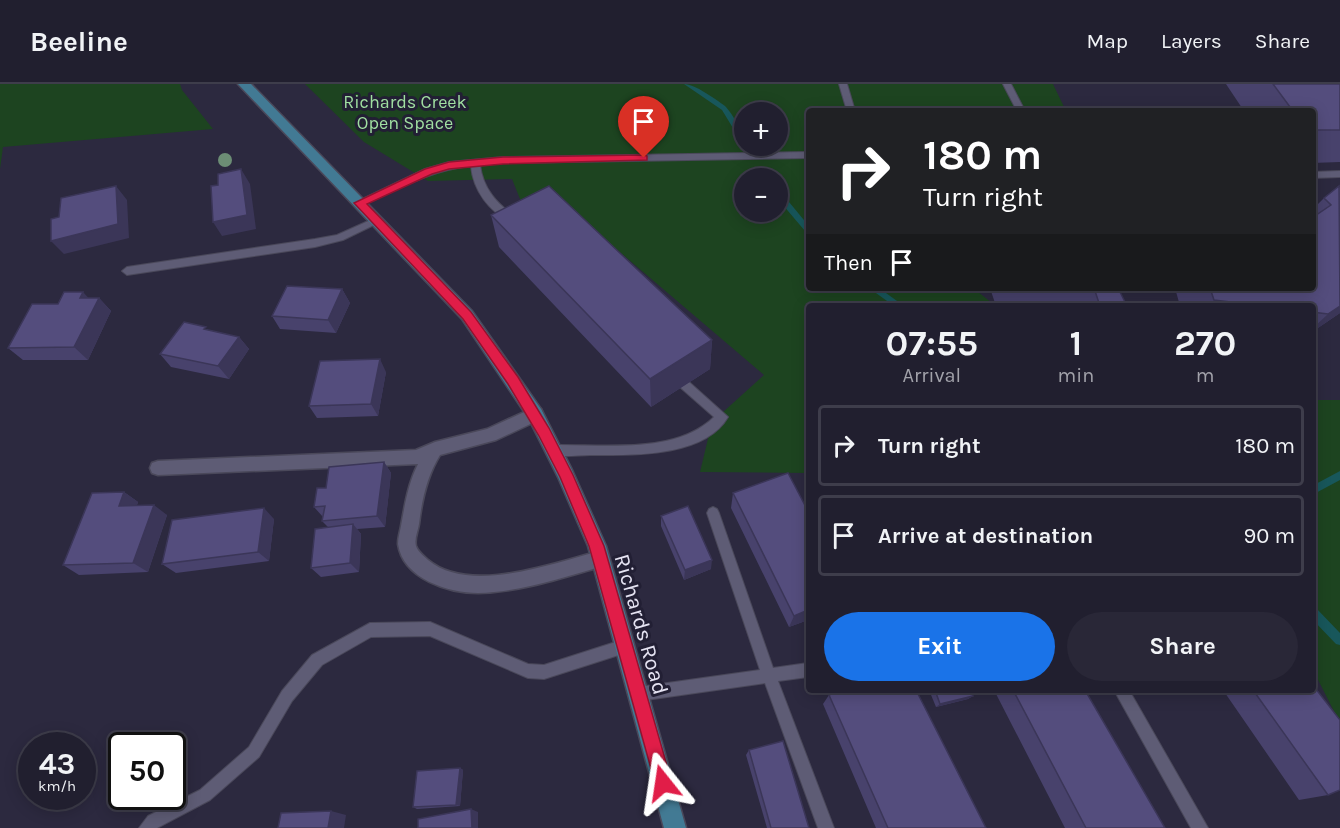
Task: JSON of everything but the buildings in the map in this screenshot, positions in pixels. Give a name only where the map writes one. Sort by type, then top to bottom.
[{"type":"main road","name":"Richards Road","points":[[244,84],[467,315],[535,414],[566,475],[600,559],[675,828]]},
{"type":"street","points":[[158,468],[417,457],[435,449],[490,435],[535,414]]},
{"type":"street","points":[[435,449],[422,472],[413,498],[407,541],[410,553],[420,567],[436,579],[465,584],[488,584],[533,576],[600,559]]},
{"type":"lane","points":[[843,84],[850,108]]},
{"type":"lane","points":[[1007,84],[1019,108]]},
{"type":"lane","points":[[359,203],[428,171],[449,165],[514,160],[806,155]]},
{"type":"lane","points":[[475,164],[480,188],[497,209],[524,226]]},
{"type":"lane","points":[[1316,175],[1340,174]]},
{"type":"lane","points":[[127,271],[315,243],[339,238],[375,221]]},
{"type":"lane","points":[[553,450],[651,447],[691,440],[710,430],[722,417],[685,385]]},
{"type":"lane","points":[[713,513],[769,676],[826,828]]},
{"type":"lane","points":[[147,828],[153,821],[205,795],[255,752],[287,696],[317,660],[370,630],[430,629],[528,671],[544,672],[625,646]]},
{"type":"lane","points":[[639,694],[806,670]]},
{"type":"lane","points":[[1123,693],[1200,828]]},
{"type":"green space","points":[[0,84],[180,84],[182,90],[213,129],[3,147],[0,169]]},
{"type":"green space","name":"Richards Creek Open Space","points":[[305,84],[1053,84],[1065,108],[806,108],[806,291],[977,291],[992,303],[806,303],[806,473],[700,472],[712,422],[764,375],[561,202],[526,214],[512,179],[428,181],[364,142]]},
{"type":"green space","points":[[1316,400],[1340,400],[1340,723],[1316,676]]},
{"type":"waterway","points":[[687,84],[724,109],[734,125]]},
{"type":"waterway","points":[[788,206],[806,227]]},
{"type":"waterway","points":[[878,291],[896,303]]},
{"type":"waterway","points":[[1316,489],[1340,475]]},
{"type":"waterway","points":[[1316,615],[1340,640]]},
{"type":"route","points":[[644,158],[503,160],[449,165],[428,171],[359,203],[467,315],[535,414],[566,475],[597,546],[663,783]]}]
